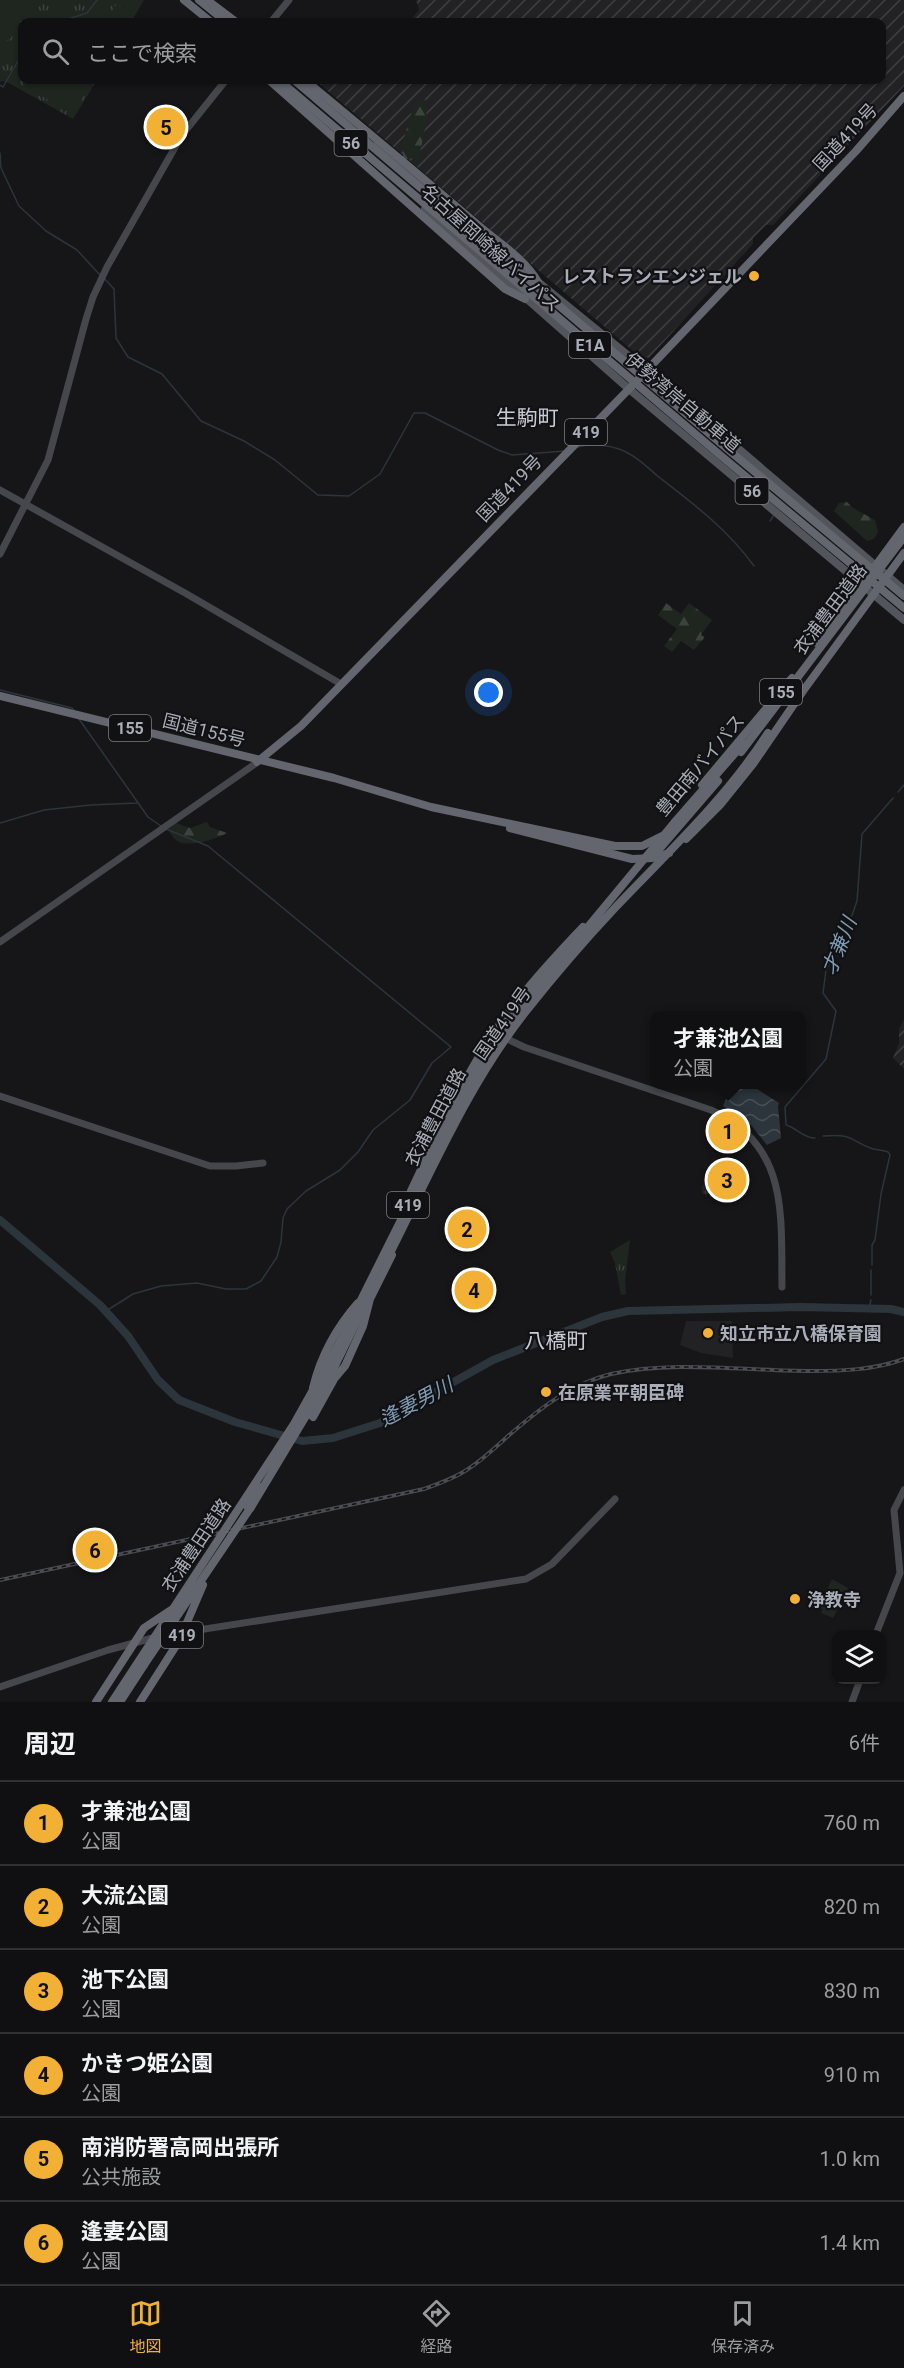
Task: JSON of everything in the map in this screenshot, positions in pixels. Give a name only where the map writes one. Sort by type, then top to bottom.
[{"type":"highway","points":[[183,0],[200,18]]},
{"type":"highway","points":[[183,0],[208,18]]},
{"type":"highway","points":[[203,0],[222,18]]},
{"type":"highway","points":[[203,0],[230,18]]},
{"type":"highway","points":[[274,84],[505,289],[525,299]]},
{"type":"highway","name":"伊勢湾岸自動車道","points":[[285,84],[720,455],[904,608]]},
{"type":"highway","name":"伊勢湾岸自動車道","points":[[299,84],[904,596]]},
{"type":"highway","points":[[310,84],[387,146],[533,273],[538,282]]},
{"type":"highway","name":"国道419号","points":[[257,763],[286,740],[629,389],[856,151],[904,96]]},
{"type":"highway","name":"豊田南バイパス","points":[[646,845],[670,827],[712,772],[788,683],[904,527]]},
{"type":"highway","name":"衣浦豊田道路","points":[[592,923],[732,761],[904,535]]},
{"type":"highway","name":"衣浦豊田道路","points":[[577,951],[733,762],[904,535]]},
{"type":"highway","name":"155","points":[[816,673],[904,553]]},
{"type":"highway","name":"豊田南バイパス","points":[[257,763],[622,857],[653,858],[668,854],[680,846],[720,805],[753,764],[816,673]]},
{"type":"highway","name":"衣浦豊田道路","points":[[247,1505],[330,1376],[466,1104],[518,1021],[606,917],[702,818],[748,762],[788,705],[816,673]]},
{"type":"highway","name":"衣浦豊田道路","points":[[120,1702],[213,1563],[294,1424],[326,1368],[464,1094],[512,1020],[742,744],[788,683]]},
{"type":"highway","name":"国道155号","points":[[0,696],[257,763]]},
{"type":"highway","name":"国道155号","points":[[0,701],[257,763]]},
{"type":"highway","name":"155","points":[[257,763],[334,778],[450,811],[615,846],[646,845]]},
{"type":"highway","name":"国道419号","points":[[303,1416],[324,1352],[345,1316],[357,1305],[378,1268],[436,1137],[476,1063],[504,1019],[551,961],[606,905],[633,871],[639,852],[646,845]]},
{"type":"highway","points":[[622,857],[631,861],[633,871]]},
{"type":"highway","name":"国道419号","points":[[247,1505],[303,1416],[345,1366],[363,1326],[367,1308],[382,1271],[413,1216],[471,1098],[504,1038],[631,895],[636,888],[640,869],[645,862],[653,858]]},
{"type":"highway","name":"419","points":[[476,1063],[504,1038],[526,992]]},
{"type":"highway","name":"衣浦豊田道路","points":[[247,1505],[357,1305]]},
{"type":"highway","name":"衣浦豊田道路","points":[[112,1702],[174,1608],[310,1421],[354,1338],[367,1308]]},
{"type":"highway","name":"419","points":[[160,1636],[216,1551]]},
{"type":"highway","name":"衣浦豊田道路","points":[[140,1702],[179,1641],[213,1563]]},
{"type":"highway","name":"衣浦豊田道路","points":[[96,1702],[144,1628],[174,1608]]},
{"type":"main road","points":[[189,0],[209,18]]},
{"type":"main road","points":[[203,0],[226,18]]},
{"type":"main road","name":"名古屋岡崎線バイパス","points":[[284,84],[629,389],[904,620]]},
{"type":"main road","name":"名古屋岡崎線バイパス","points":[[305,84],[904,590]]},
{"type":"street","points":[[274,18],[289,0]]},
{"type":"street","points":[[0,554],[41,477],[53,447],[92,298],[106,267],[182,135],[223,84]]},
{"type":"street","points":[[0,490],[185,593],[341,684]]},
{"type":"street","points":[[0,942],[257,763]]},
{"type":"street","points":[[504,1038],[650,1089]]},
{"type":"street","points":[[651,1089],[727,1117],[744,1129],[765,1155],[777,1189],[782,1287]]},
{"type":"street","points":[[0,1096],[210,1166],[236,1166],[263,1162]]},
{"type":"street","points":[[878,1630],[900,1573],[894,1510],[904,1490]]},
{"type":"street","points":[[0,1687],[108,1650],[160,1636],[526,1579],[552,1564],[615,1499]]},
{"type":"street","points":[[852,1702],[859,1684]]},
{"type":"shaded area","points":[[416,0],[904,0],[904,86],[773,225],[766,225],[753,238],[753,244],[649,358],[639,356],[320,84],[886,84],[886,18],[412,18],[419,10]]},
{"type":"shaded area","points":[[904,1019],[904,1069],[893,1058],[899,1043],[899,1029]]},
{"type":"shaded area","name":"知立市立八橋保育園","points":[[686,1321],[732,1321],[733,1358],[701,1353],[680,1345]]},
{"type":"green space","points":[[0,0],[144,0],[133,18],[18,18],[18,84],[95,84],[73,119],[9,83],[0,82]]},
{"type":"green space","points":[[0,0],[48,0],[24,18],[18,18],[18,24],[11,38],[0,41]]},
{"type":"green space","points":[[116,5],[131,11],[129,18],[107,18]]},
{"type":"green space","points":[[24,84],[91,84],[72,114]]},
{"type":"green space","points":[[425,99],[427,119],[419,157],[403,160],[403,141],[414,104]]},
{"type":"green space","points":[[847,502],[853,508],[875,520],[878,532],[874,539],[867,541],[834,511],[839,503]]},
{"type":"green space","points":[[666,603],[681,614],[689,603],[712,620],[701,635],[705,637],[694,650],[681,641],[672,652],[664,646],[677,629],[658,615]]},
{"type":"green space","points":[[207,822],[210,827],[227,833],[206,841],[183,843],[174,838],[168,830],[176,823],[190,828]]},
{"type":"green space","points":[[712,1118],[722,1121],[748,1142],[711,1127]]},
{"type":"green space","points":[[733,1159],[746,1195],[702,1194],[702,1186],[713,1178],[717,1168]]},
{"type":"green space","points":[[461,1216],[482,1225],[473,1244],[453,1234]]},
{"type":"green space","points":[[630,1240],[625,1281],[626,1294],[621,1295],[615,1263],[610,1252]]},
{"type":"green space","points":[[464,1279],[491,1291],[474,1300],[457,1288]]},
{"type":"green space","points":[[87,1540],[98,1546],[101,1542],[112,1554],[79,1561],[77,1558]]},
{"type":"green space","points":[[832,1579],[848,1588],[833,1618],[822,1613],[823,1609],[819,1608]]},
{"type":"water","points":[[757,1089],[779,1103],[781,1138],[767,1145],[751,1125],[723,1106],[733,1090]]},
{"type":"waterway","points":[[71,18],[87,13],[97,0]]},
{"type":"waterway","points":[[0,85],[3,87],[18,61]]},
{"type":"waterway","points":[[0,153],[1,168],[19,206],[46,231],[77,250],[100,275]]},
{"type":"waterway","points":[[104,278],[114,289],[116,338],[128,357],[162,374],[201,421],[244,441],[275,460],[318,495],[349,496],[380,474],[414,413],[425,413],[512,455],[565,451]]},
{"type":"waterway","points":[[578,447],[609,446],[625,451],[710,519],[754,566]]},
{"type":"waterway","points":[[770,521],[774,515]]},
{"type":"waterway","points":[[0,690],[74,710]]},
{"type":"waterway","points":[[79,719],[148,817],[161,826]]},
{"type":"waterway","name":"才兼川","points":[[898,792],[904,785]]},
{"type":"waterway","name":"才兼川","points":[[806,1082],[826,1059],[836,1011],[823,993],[826,970],[843,941],[857,901],[862,834],[893,798]]},
{"type":"waterway","points":[[0,823],[44,810],[137,803]]},
{"type":"waterway","points":[[106,1311],[133,1294],[161,1286],[197,1283],[226,1289],[246,1289],[261,1281],[277,1257],[283,1218],[287,1209],[306,1191],[340,1170],[358,1152],[373,1130],[410,1100],[432,1063],[451,1047],[208,846],[166,829]]},
{"type":"waterway","name":"才兼川","points":[[800,1089],[785,1107],[786,1125],[815,1138]]},
{"type":"waterway","name":"才兼川","points":[[823,1136],[851,1138],[865,1146],[888,1152],[890,1155],[881,1194],[875,1240],[872,1245],[872,1265]]},
{"type":"waterway","name":"逢妻男川","points":[[0,1220],[100,1305],[128,1336],[158,1380],[179,1400],[235,1422],[302,1441],[333,1438],[380,1423],[493,1360],[602,1317],[628,1311],[800,1307],[891,1309],[904,1312]]},
{"type":"waterway","name":"才兼川","points":[[871,1270],[871,1295]]},
{"type":"waterway","name":"才兼川","points":[[869,1308],[871,1300]]},
{"type":"railway","points":[[0,1580],[424,1489],[450,1479],[471,1467],[531,1417],[568,1391],[611,1374],[685,1367],[786,1371],[846,1370],[881,1366],[904,1359]]},
{"type":"place","name":"南消防署高岡出張所","points":[[166,127]]},
{"type":"place","name":"レストランエンジェル","points":[[754,276]]},
{"type":"place","name":"才兼池公園","points":[[728,1131]]},
{"type":"place","name":"池下公園","points":[[727,1180]]},
{"type":"place","name":"大流公園","points":[[467,1229]]},
{"type":"place","name":"かきつ姫公園","points":[[474,1290]]},
{"type":"place","name":"知立市立八橋保育園","points":[[708,1333]]},
{"type":"place","name":"在原業平朝臣碑","points":[[546,1392]]},
{"type":"place","name":"逢妻公園","points":[[95,1550]]},
{"type":"place","name":"浄教寺","points":[[795,1599]]},
{"type":"district","name":"生駒町","points":[[527,418]]},
{"type":"district","name":"八橋町","points":[[556,1341]]}]
